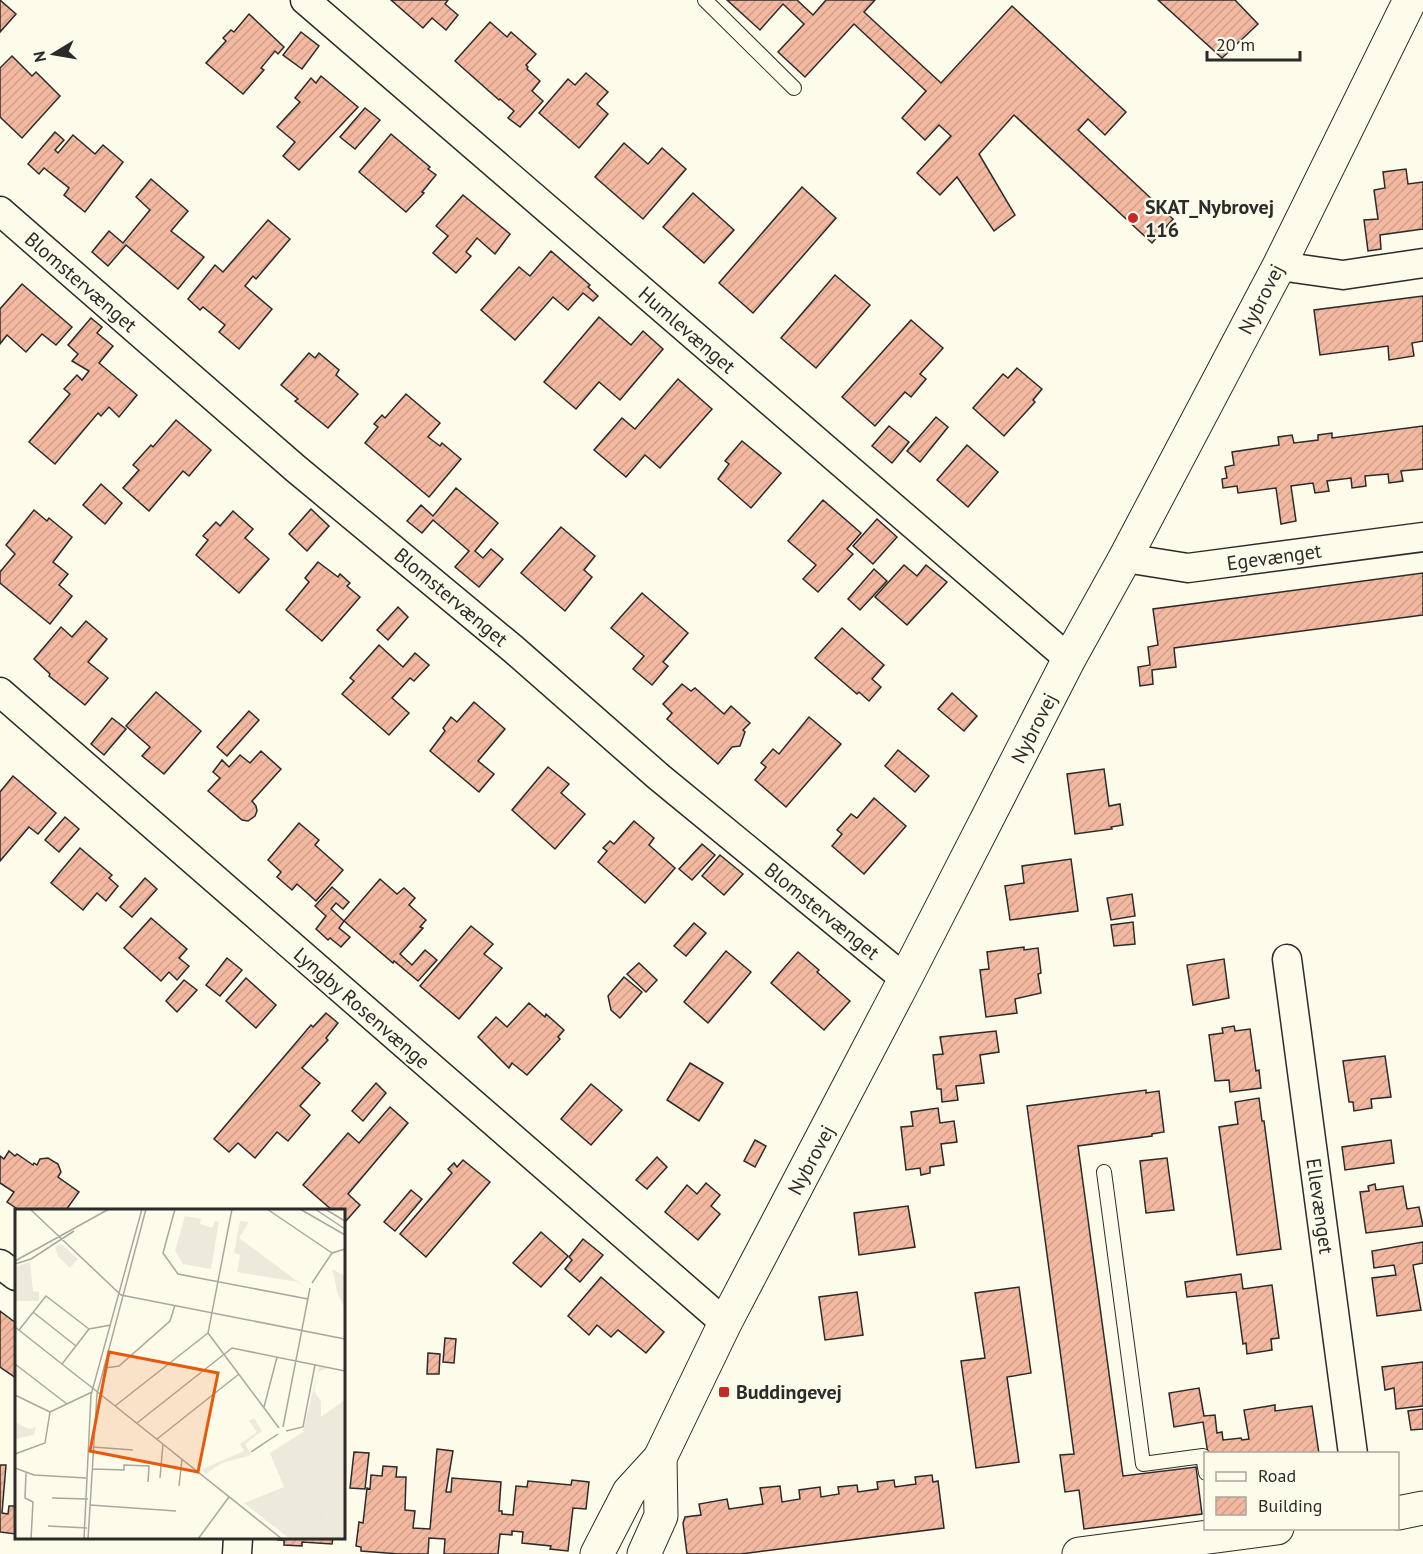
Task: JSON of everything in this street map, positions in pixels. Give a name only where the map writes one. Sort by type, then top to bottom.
[{"type":"main road","name":"Nybrovej","points":[[597,1554],[629,1492],[660,1458],[725,1323],[905,980],[1069,659],[1279,266],[1410,0]]},
{"type":"main road","name":"Nybrovej","points":[[644,1554],[661,1516],[660,1458]]},
{"type":"main road","points":[[1399,1513],[1423,1508]]},
{"type":"main road","points":[[1079,1554],[1216,1532],[1246,1530]]},
{"type":"street","name":"Humlevænget","points":[[305,0],[1069,659]]},
{"type":"street","name":"Blomstervænget","points":[[0,211],[295,468],[512,648],[659,777],[860,943],[883,959],[905,980]]},
{"type":"street","points":[[1279,266],[1343,274],[1423,264]]},
{"type":"street","name":"Egevænget","points":[[1125,558],[1188,568],[1423,537]]},
{"type":"street","name":"Lyngby Rosenvænge","points":[[0,692],[725,1323]]},
{"type":"street","name":"Ellevænget","points":[[1287,959],[1353,1452]]},
{"type":"street","points":[[0,1264],[15,1275]]},
{"type":"street","points":[[237,1554],[238,1539]]},
{"type":"lane","points":[[705,0],[794,88]]},
{"type":"lane","points":[[1104,1172],[1143,1464],[1203,1456],[1204,1462]]},
{"type":"building","points":[[0,0],[16,14],[0,32]]},
{"type":"building","points":[[391,0],[448,0],[445,4],[458,15],[446,30],[432,18],[423,28]]},
{"type":"building","points":[[727,0],[797,0],[813,15],[826,0],[875,0],[864,12],[941,83],[1012,6],[1126,112],[1105,135],[1088,119],[1078,130],[1173,219],[1152,243],[1014,115],[979,154],[1015,215],[994,231],[957,177],[940,195],[917,173],[951,136],[939,125],[925,140],[902,118],[926,91],[854,24],[805,77],[778,52],[804,24],[783,4],[760,30]]},
{"type":"building","points":[[1158,0],[1235,0],[1258,24],[1222,58]]},
{"type":"building","points":[[249,14],[284,47],[278,54],[275,51],[261,68],[264,70],[243,94],[206,63],[226,41],[223,38],[231,30],[234,32]]},
{"type":"building","points":[[490,22],[507,37],[511,32],[536,54],[526,65],[527,69],[540,81],[532,91],[543,101],[520,127],[508,118],[514,111],[455,61]]},
{"type":"building","points":[[301,32],[319,46],[302,69],[283,55]]},
{"type":"building","points":[[12,56],[32,76],[36,72],[60,96],[22,138],[0,117],[0,68]]},
{"type":"building","points":[[586,73],[608,92],[597,104],[608,114],[579,148],[539,113],[568,79],[575,85]]},
{"type":"building","points":[[321,76],[358,107],[299,170],[283,156],[295,142],[277,127],[300,102],[295,98],[311,78],[316,83]]},
{"type":"building","points":[[365,108],[380,120],[355,149],[340,137]]},
{"type":"building","points":[[55,132],[64,140],[55,150],[58,153],[73,135],[95,154],[103,145],[123,162],[85,212],[64,195],[69,188],[44,168],[39,174],[28,164]]},
{"type":"building","points":[[391,134],[430,167],[428,169],[436,175],[422,192],[424,193],[406,212],[359,172]]},
{"type":"building","points":[[624,143],[648,164],[662,148],[686,169],[643,219],[595,177]]},
{"type":"building","points":[[1406,169],[1408,184],[1423,182],[1423,229],[1380,235],[1381,249],[1368,251],[1364,220],[1378,219],[1374,190],[1385,188],[1383,172]]},
{"type":"building","points":[[151,179],[188,211],[171,231],[204,257],[178,289],[126,245],[108,266],[92,252],[109,231],[123,243],[150,210],[136,197]]},
{"type":"building","points":[[802,187],[836,218],[753,313],[719,283]]},
{"type":"building","points":[[693,193],[734,230],[704,263],[663,227]]},
{"type":"building","points":[[463,195],[510,234],[495,254],[477,238],[466,252],[471,256],[456,273],[433,253],[448,236],[436,226]]},
{"type":"building","points":[[268,220],[290,239],[256,279],[253,276],[245,286],[272,309],[239,349],[219,332],[225,325],[203,307],[200,310],[188,299],[215,265],[223,272]]},
{"type":"building","points":[[551,251],[590,285],[588,287],[598,296],[593,301],[583,293],[568,310],[553,297],[515,340],[481,310],[519,267],[530,276]]},
{"type":"building","points":[[835,275],[870,305],[816,368],[781,338]]},
{"type":"building","points":[[22,284],[72,327],[56,345],[42,334],[26,352],[7,335],[0,344],[0,309]]},
{"type":"building","points":[[1423,296],[1423,341],[1412,343],[1414,356],[1389,360],[1388,346],[1320,355],[1314,310]]},
{"type":"building","points":[[599,317],[631,345],[643,331],[663,349],[620,400],[599,382],[576,409],[544,382]]},
{"type":"building","points":[[91,318],[102,327],[97,333],[113,346],[99,363],[137,395],[119,417],[109,407],[101,416],[98,413],[55,464],[29,442],[70,394],[64,389],[77,375],[82,380],[89,371],[72,361],[78,354],[68,345]]},
{"type":"building","points":[[911,320],[943,348],[920,374],[926,379],[911,397],[905,392],[875,426],[842,397]]},
{"type":"building","points":[[309,353],[315,358],[319,353],[339,370],[336,375],[358,394],[328,428],[295,401],[298,399],[281,385]]},
{"type":"building","points":[[1017,368],[1042,389],[1033,400],[1035,402],[1004,436],[973,408],[1003,374],[1008,378]]},
{"type":"building","points":[[678,379],[712,409],[660,468],[645,455],[626,477],[594,450],[622,418],[635,429]]},
{"type":"building","points":[[406,394],[440,423],[428,437],[440,446],[442,443],[461,459],[429,497],[365,443],[378,427],[374,424],[382,415],[385,418]]},
{"type":"building","points":[[936,417],[948,427],[920,462],[907,451]]},
{"type":"building","points":[[176,420],[211,450],[189,476],[183,471],[149,511],[123,488],[139,470],[133,465],[151,445],[153,447]]},
{"type":"building","points":[[889,426],[909,442],[892,463],[872,446]]},
{"type":"building","points":[[1423,426],[1423,469],[1401,471],[1403,481],[1389,483],[1388,474],[1365,476],[1366,486],[1352,488],[1351,478],[1327,481],[1329,491],[1315,493],[1313,483],[1291,486],[1296,521],[1281,524],[1276,488],[1238,493],[1237,486],[1223,488],[1222,479],[1227,478],[1225,467],[1234,465],[1232,452],[1279,445],[1278,437],[1292,435],[1294,443],[1318,440],[1318,435],[1332,433],[1332,438]]},
{"type":"building","points":[[742,441],[781,473],[751,508],[718,479],[729,464],[725,461]]},
{"type":"building","points":[[967,445],[998,472],[968,507],[937,480]]},
{"type":"building","points":[[101,484],[122,503],[105,524],[83,505]]},
{"type":"building","points":[[456,488],[498,523],[475,551],[483,558],[491,549],[503,559],[479,587],[455,567],[469,551],[433,520],[422,533],[407,521],[421,505],[433,516]]},
{"type":"building","points":[[823,500],[861,533],[847,549],[853,554],[818,592],[803,579],[816,565],[788,541]]},
{"type":"building","points":[[311,509],[329,526],[307,551],[289,534]]},
{"type":"building","points":[[34,510],[47,521],[49,518],[72,537],[53,562],[68,574],[59,585],[72,596],[50,624],[0,583],[0,572],[15,554],[6,545]]},
{"type":"building","points":[[233,511],[253,529],[245,538],[269,559],[239,593],[196,555],[208,540],[203,536],[216,522],[220,526]]},
{"type":"building","points":[[877,519],[897,537],[873,564],[853,546]]},
{"type":"building","points":[[561,527],[595,556],[584,570],[592,577],[565,611],[521,573]]},
{"type":"building","points":[[318,562],[338,577],[340,574],[350,583],[347,586],[360,597],[322,641],[286,610],[309,582],[305,578]]},
{"type":"building","points":[[904,565],[917,576],[926,565],[947,582],[907,625],[875,597]]},
{"type":"building","points":[[874,569],[887,581],[860,610],[848,599]]},
{"type":"building","points":[[1423,573],[1423,615],[1174,648],[1176,667],[1152,670],[1153,684],[1140,686],[1138,667],[1150,665],[1148,647],[1158,645],[1153,609]]},
{"type":"building","points":[[642,593],[688,633],[663,662],[668,666],[652,685],[633,669],[644,656],[611,628]]},
{"type":"building","points":[[398,607],[408,617],[388,640],[377,630]]},
{"type":"building","points":[[86,621],[107,639],[88,662],[108,678],[85,705],[49,676],[50,674],[34,659],[61,627],[72,637]]},
{"type":"building","points":[[842,628],[884,665],[872,679],[881,687],[869,701],[859,692],[857,694],[815,658]]},
{"type":"building","points":[[379,645],[403,667],[415,653],[429,665],[414,681],[410,678],[392,698],[409,713],[389,735],[342,694],[354,681],[350,678]]},
{"type":"building","points":[[682,684],[691,691],[695,688],[724,714],[731,706],[750,723],[743,730],[745,732],[740,746],[732,747],[718,764],[667,719],[672,713],[663,704]]},
{"type":"building","points":[[156,692],[201,731],[164,774],[142,756],[150,747],[126,726]]},
{"type":"building","points":[[952,693],[977,716],[964,731],[938,709]]},
{"type":"building","points":[[474,702],[505,729],[478,761],[494,774],[479,792],[430,751],[445,731],[443,728],[451,717],[457,722]]},
{"type":"building","points":[[249,711],[259,720],[227,756],[217,747]]},
{"type":"building","points":[[809,717],[841,744],[786,807],[755,780],[766,767],[761,763],[773,749],[779,754]]},
{"type":"building","points":[[112,718],[126,729],[104,755],[91,744]]},
{"type":"building","points":[[898,750],[929,776],[915,792],[885,766]]},
{"type":"building","points":[[261,751],[281,769],[252,801],[257,811],[255,816],[248,821],[242,820],[208,791],[220,778],[213,772],[222,760],[229,767],[240,755],[250,763]]},
{"type":"building","points":[[548,767],[569,784],[561,793],[585,814],[555,849],[512,810]]},
{"type":"building","points":[[1104,769],[1109,806],[1120,804],[1123,825],[1111,827],[1112,829],[1075,834],[1067,774]]},
{"type":"building","points":[[13,776],[56,813],[38,834],[29,827],[0,861],[0,792]]},
{"type":"building","points":[[874,798],[906,826],[864,874],[832,846],[842,834],[837,830],[851,814],[857,818]]},
{"type":"building","points":[[65,817],[79,829],[59,852],[45,840]]},
{"type":"building","points":[[634,821],[654,838],[649,845],[675,868],[645,903],[598,862],[607,851],[603,848],[610,841],[614,844]]},
{"type":"building","points":[[299,823],[319,840],[315,845],[343,870],[316,901],[297,884],[292,890],[277,877],[281,872],[268,860]]},
{"type":"building","points":[[702,844],[715,855],[692,880],[679,869]]},
{"type":"building","points":[[80,848],[112,875],[109,878],[118,886],[106,901],[97,893],[83,910],[51,883]]},
{"type":"building","points":[[720,855],[743,874],[724,895],[702,876]]},
{"type":"building","points":[[1071,859],[1078,911],[1010,920],[1005,886],[1024,883],[1022,866]]},
{"type":"building","points":[[145,878],[157,889],[132,917],[120,907]]},
{"type":"building","points":[[380,879],[397,894],[404,888],[415,898],[409,905],[426,920],[420,927],[423,928],[400,954],[412,965],[425,950],[437,960],[418,981],[344,921]]},
{"type":"building","points":[[332,887],[349,902],[343,909],[336,903],[331,909],[344,921],[339,928],[350,937],[341,947],[330,938],[328,940],[316,929],[326,916],[315,906]]},
{"type":"building","points":[[1132,894],[1135,916],[1111,920],[1107,898]]},
{"type":"building","points":[[151,918],[187,949],[179,958],[189,966],[177,980],[169,972],[161,981],[124,948]]},
{"type":"building","points":[[1133,922],[1135,944],[1114,946],[1111,925]]},
{"type":"building","points":[[694,923],[706,933],[686,956],[674,946]]},
{"type":"building","points":[[471,926],[493,944],[484,954],[502,968],[459,1019],[420,986]]},
{"type":"building","points":[[1024,947],[1024,950],[1038,948],[1041,993],[1015,999],[1017,1013],[986,1017],[980,970],[989,969],[987,952]]},
{"type":"building","points":[[726,951],[751,972],[708,1023],[684,1002]]},
{"type":"building","points":[[798,952],[850,1001],[824,1030],[771,983]]},
{"type":"building","points":[[227,958],[242,970],[220,996],[206,985]]},
{"type":"building","points":[[1224,959],[1229,998],[1193,1005],[1187,965]]},
{"type":"building","points":[[639,963],[657,980],[646,992],[627,974]]},
{"type":"building","points":[[624,977],[642,992],[620,1018],[611,1010],[608,996]]},
{"type":"building","points":[[246,978],[276,1005],[256,1028],[226,1001]]},
{"type":"building","points":[[184,980],[197,990],[177,1012],[166,1001]]},
{"type":"building","points":[[529,1003],[564,1030],[558,1037],[560,1039],[527,1075],[512,1063],[509,1068],[478,1037],[496,1017],[507,1027]]},
{"type":"building","points":[[326,1013],[338,1023],[326,1038],[328,1040],[302,1068],[320,1083],[300,1106],[310,1115],[288,1141],[277,1132],[255,1158],[238,1143],[229,1152],[214,1139],[311,1025],[313,1027]]},
{"type":"building","points":[[1234,1026],[1235,1031],[1250,1029],[1261,1088],[1230,1092],[1229,1080],[1215,1081],[1209,1035],[1223,1033],[1222,1028]]},
{"type":"building","points":[[996,1031],[999,1052],[980,1055],[984,1083],[956,1086],[958,1100],[942,1102],[941,1089],[937,1089],[933,1055],[943,1054],[940,1037]]},
{"type":"building","points":[[1385,1056],[1391,1097],[1371,1099],[1372,1108],[1354,1111],[1353,1102],[1349,1102],[1343,1061]]},
{"type":"building","points":[[690,1063],[723,1083],[699,1121],[667,1100]]},
{"type":"building","points":[[376,1083],[386,1093],[363,1121],[352,1111]]},
{"type":"building","points":[[591,1084],[622,1110],[591,1145],[561,1119]]},
{"type":"building","points":[[1146,1090],[1146,1093],[1159,1091],[1164,1132],[1152,1134],[1152,1136],[1078,1146],[1123,1476],[1196,1467],[1202,1514],[1084,1529],[1079,1490],[1065,1492],[1060,1455],[1074,1454],[1027,1106]]},
{"type":"building","points":[[1259,1098],[1281,1249],[1237,1255],[1219,1127],[1238,1124],[1235,1102]]},
{"type":"building","points":[[390,1107],[408,1123],[348,1194],[360,1205],[346,1221],[345,1209],[331,1209],[303,1185],[348,1133],[359,1143]]},
{"type":"building","points":[[938,1108],[940,1123],[954,1121],[957,1142],[941,1144],[944,1165],[930,1167],[930,1173],[921,1175],[920,1168],[906,1170],[901,1127],[913,1126],[911,1112]]},
{"type":"building","points":[[755,1140],[766,1146],[755,1167],[744,1161]]},
{"type":"building","points":[[1391,1140],[1394,1163],[1345,1170],[1342,1147]]},
{"type":"building","points":[[9,1151],[33,1165],[34,1163],[37,1165],[40,1159],[48,1158],[58,1164],[61,1172],[58,1177],[79,1192],[67,1209],[18,1209],[7,1202],[14,1192],[0,1183],[0,1156],[4,1159]]},
{"type":"building","points":[[657,1157],[667,1167],[647,1189],[636,1180]]},
{"type":"building","points":[[1167,1158],[1174,1210],[1146,1213],[1140,1161]]},
{"type":"building","points":[[463,1160],[490,1182],[426,1257],[400,1234],[452,1173],[448,1169],[454,1163],[457,1167]]},
{"type":"building","points":[[706,1183],[720,1195],[711,1206],[720,1214],[698,1240],[665,1212],[687,1185],[697,1194]]},
{"type":"building","points":[[1375,1184],[1376,1190],[1403,1186],[1407,1209],[1419,1207],[1423,1226],[1366,1233],[1360,1192],[1369,1191],[1368,1186]]},
{"type":"building","points":[[411,1190],[422,1199],[395,1231],[384,1222]]},
{"type":"building","points":[[908,1206],[915,1247],[859,1255],[854,1213]]},
{"type":"building","points":[[541,1232],[568,1256],[541,1287],[513,1263]]},
{"type":"building","points":[[583,1239],[603,1255],[580,1282],[565,1269],[572,1260],[569,1257]]},
{"type":"building","points":[[1423,1242],[1423,1263],[1413,1265],[1421,1310],[1377,1316],[1372,1278],[1396,1275],[1394,1265],[1374,1268],[1372,1251]]},
{"type":"building","points":[[1241,1274],[1243,1289],[1272,1285],[1279,1338],[1271,1339],[1272,1350],[1247,1354],[1246,1343],[1243,1344],[1236,1292],[1187,1297],[1185,1282]]},
{"type":"building","points":[[601,1277],[664,1332],[646,1353],[618,1330],[611,1337],[597,1325],[589,1335],[568,1316]]},
{"type":"building","points":[[1019,1287],[1031,1373],[1007,1377],[1019,1462],[976,1468],[961,1361],[985,1358],[975,1293]]},
{"type":"building","points":[[857,1292],[863,1335],[825,1340],[819,1297]]},
{"type":"building","points":[[0,1311],[15,1322],[15,1377],[0,1367]]},
{"type":"building","points":[[445,1338],[456,1339],[454,1363],[443,1362]]},
{"type":"building","points":[[428,1353],[440,1354],[439,1374],[427,1374]]},
{"type":"building","points":[[1423,1362],[1423,1406],[1396,1409],[1394,1388],[1385,1390],[1382,1367]]},
{"type":"building","points":[[1199,1388],[1204,1416],[1215,1415],[1217,1433],[1222,1432],[1223,1440],[1249,1439],[1244,1410],[1275,1405],[1275,1411],[1312,1406],[1319,1452],[1208,1452],[1203,1422],[1174,1427],[1169,1393]]},
{"type":"building","points":[[1423,1409],[1423,1429],[1411,1430],[1408,1411]]},
{"type":"building","points":[[437,1449],[453,1451],[446,1492],[451,1492],[452,1478],[501,1482],[499,1511],[502,1511],[502,1514],[513,1515],[516,1486],[527,1487],[528,1481],[571,1485],[572,1480],[589,1482],[586,1509],[573,1508],[568,1551],[550,1549],[551,1546],[522,1543],[523,1532],[512,1531],[512,1535],[500,1534],[498,1554],[444,1554],[445,1539],[429,1538],[428,1554],[361,1551],[361,1547],[356,1546],[359,1522],[363,1523],[367,1488],[370,1489],[371,1475],[382,1476],[383,1466],[397,1467],[396,1477],[406,1477],[405,1510],[415,1511],[413,1528],[430,1529]]},
{"type":"building","points":[[354,1452],[369,1453],[365,1489],[350,1488]]},
{"type":"building","points":[[0,1465],[6,1465],[2,1513],[8,1514],[9,1506],[15,1506],[15,1534],[0,1532]]},
{"type":"building","points":[[932,1475],[933,1482],[938,1481],[944,1528],[741,1554],[687,1554],[683,1523],[685,1517],[701,1515],[699,1504],[727,1499],[729,1509],[763,1504],[760,1488],[780,1486],[782,1502],[800,1499],[799,1490],[820,1487],[821,1497],[839,1494],[838,1487],[857,1485],[858,1492],[878,1489],[877,1482],[894,1480],[895,1487],[916,1484],[915,1477]]},
{"type":"building","points":[[333,1539],[332,1544],[302,1542],[302,1546],[284,1545],[284,1540],[278,1540]]},
{"type":"place","name":"SKAT_Nybrovej 116","points":[[1133,218]]},
{"type":"place","name":"Buddingevej","points":[[724,1392]]}]
